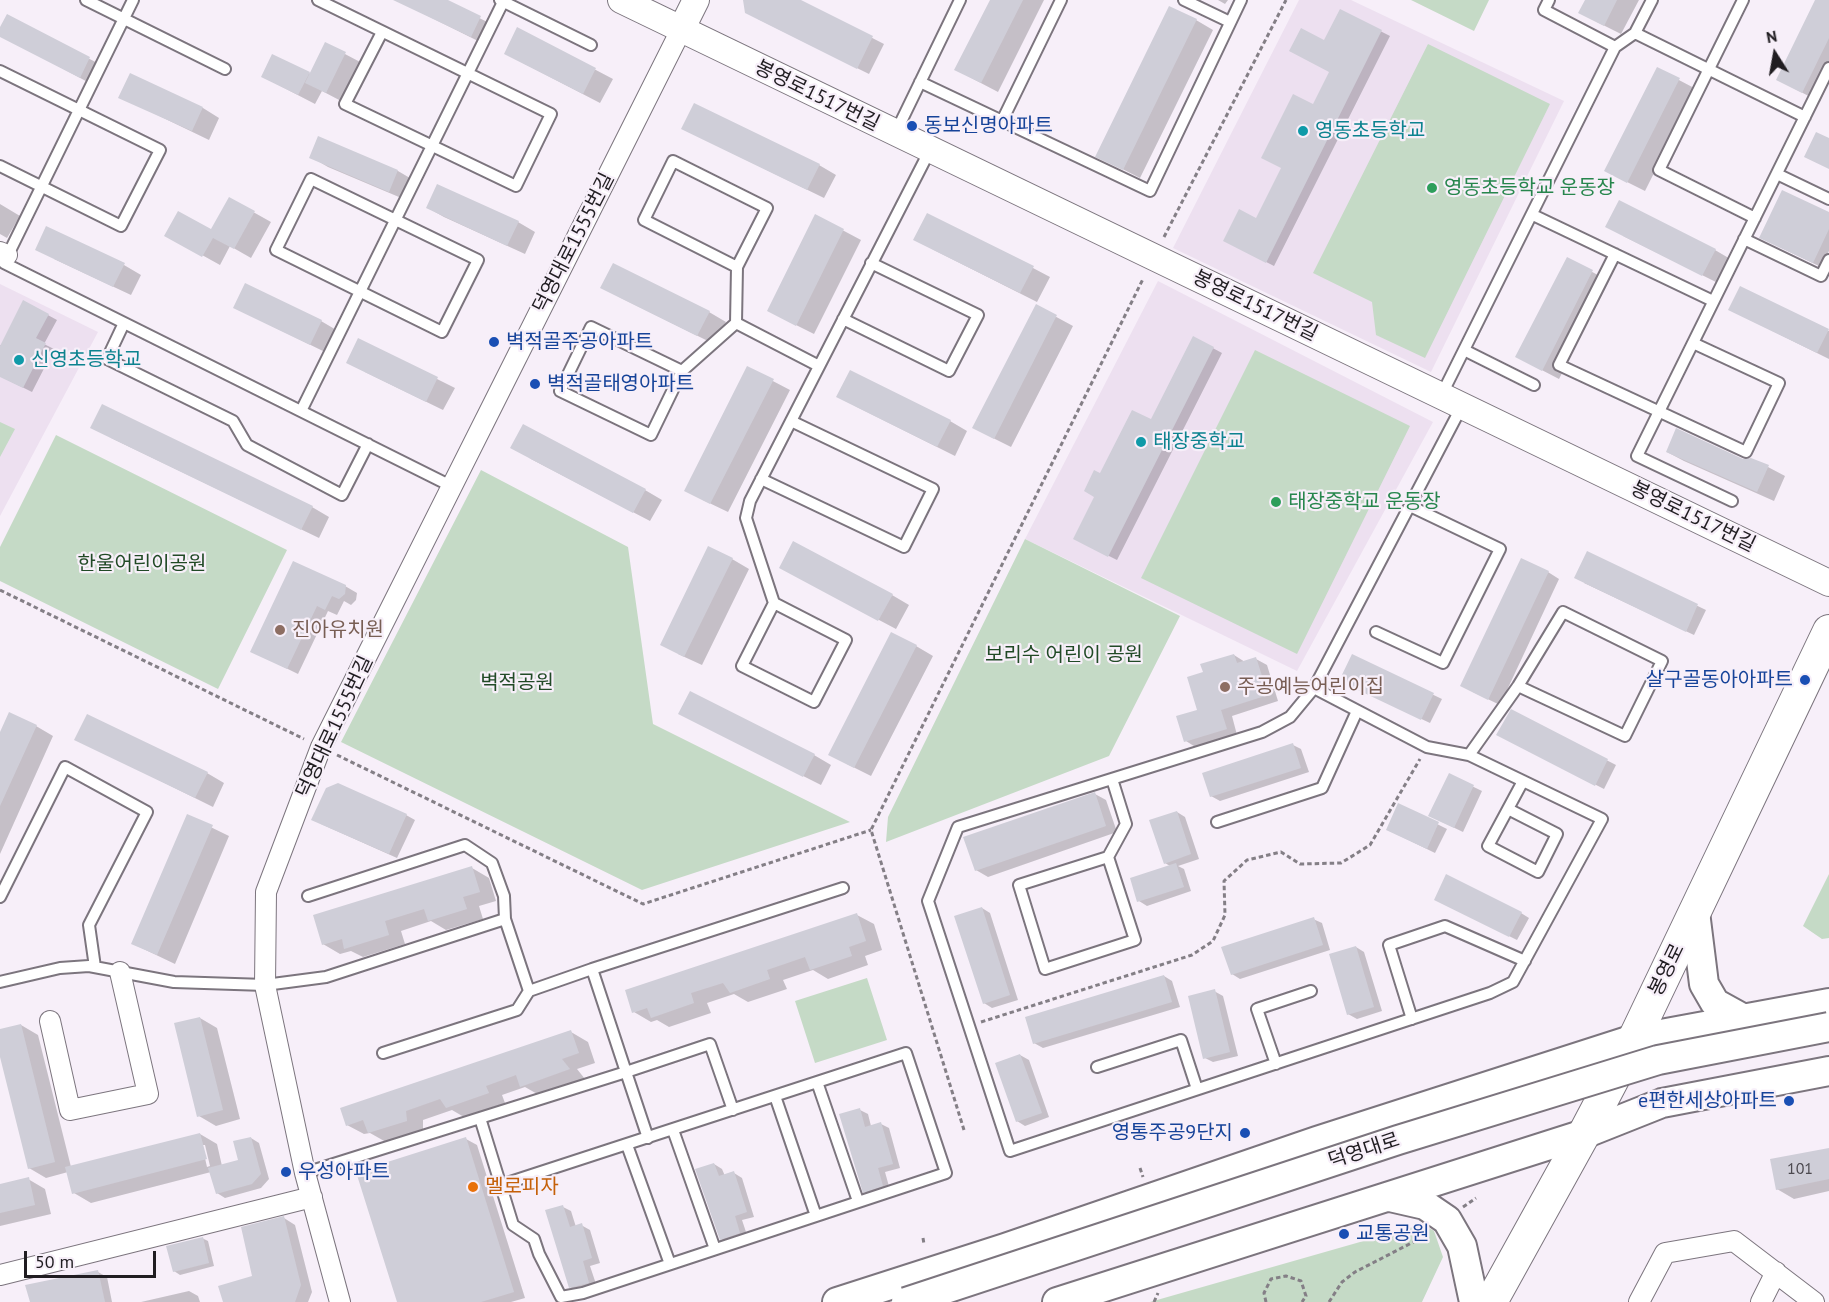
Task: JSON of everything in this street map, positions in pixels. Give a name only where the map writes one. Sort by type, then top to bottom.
[{"type":"main road","name":"봉영로","points":[[1491,1302],[1634,1039],[1829,631]]},
{"type":"main road","points":[[1695,912],[1704,984],[1714,1003],[1744,1019]]},
{"type":"main road","points":[[837,1302],[1005,1248],[1339,1134],[1634,1039],[1829,1003]]},
{"type":"main road","name":"덕영대로","points":[[906,1302],[1398,1140],[1658,1060],[1829,1027]]},
{"type":"main road","name":"덕영대로","points":[[968,1302],[1402,1153],[1673,1075],[1829,1045]]},
{"type":"main road","points":[[1057,1302],[1584,1134],[1662,1103],[1829,1071]]},
{"type":"main road","points":[[1390,1197],[1425,1205],[1448,1220],[1462,1246],[1474,1302]]},
{"type":"street","name":"봉영로1517번길","points":[[621,0],[1829,583]]},
{"type":"street","points":[[681,30],[696,0]]},
{"type":"street","name":"덕영대로1555번길","points":[[340,1302],[305,1173],[265,985],[266,892],[321,747],[681,30]]},
{"type":"street","points":[[50,1022],[70,1110],[148,1094],[120,972]]},
{"type":"street","points":[[0,1275],[312,1197]]},
{"type":"street","points":[[1639,1302],[1665,1253],[1734,1240],[1814,1302]]},
{"type":"street","points":[[1761,1302],[1776,1272]]},
{"type":"lane","points":[[86,0],[225,69]]},
{"type":"lane","points":[[133,0],[122,18],[41,187],[4,254],[4,263],[451,486]]},
{"type":"lane","points":[[318,0],[331,3],[382,32],[551,114],[516,186],[345,104],[382,32]]},
{"type":"lane","points":[[301,411],[468,74],[502,0],[591,45]]},
{"type":"lane","points":[[895,133],[960,0]]},
{"type":"lane","points":[[1002,121],[1060,0]]},
{"type":"lane","points":[[1184,0],[1230,22]]},
{"type":"lane","points":[[920,82],[1150,192],[1241,0]]},
{"type":"lane","points":[[1549,0],[1544,10],[1615,47]]},
{"type":"lane","points":[[1314,688],[1427,747],[1469,755],[1602,819],[1513,982],[1490,993],[1010,1151],[928,900],[958,827],[1262,732],[1290,717],[1314,688],[1410,506],[1451,401],[1464,350],[1615,47],[1635,33],[1652,0]]},
{"type":"lane","points":[[1743,0],[1659,170],[1755,218]]},
{"type":"lane","points":[[1635,33],[1805,117]]},
{"type":"lane","points":[[1732,501],[1637,456],[1805,117],[1825,84],[1829,68]]},
{"type":"lane","points":[[0,71],[160,150],[121,226],[0,166]]},
{"type":"lane","points":[[774,603],[742,666],[814,702],[846,640],[774,603],[746,518],[750,501],[761,479],[930,150]]},
{"type":"lane","points":[[682,371],[591,327],[560,392],[651,435],[682,371],[736,323],[737,267],[767,208],[673,161],[644,220],[737,267]]},
{"type":"lane","points":[[1777,174],[1829,198]]},
{"type":"lane","points":[[311,179],[478,260],[442,332],[360,291],[276,250],[311,179]]},
{"type":"lane","points":[[1533,214],[1713,301]]},
{"type":"lane","points":[[1744,239],[1821,276],[1829,260]]},
{"type":"lane","points":[[1615,254],[1559,365],[1746,452],[1779,383],[1693,343]]},
{"type":"lane","points":[[843,319],[949,370],[978,315],[871,263]]},
{"type":"lane","points":[[124,323],[107,359],[233,421],[247,445],[342,495],[368,444]]},
{"type":"lane","points":[[736,323],[819,366]]},
{"type":"lane","points":[[1464,350],[1534,384]]},
{"type":"lane","points":[[761,479],[904,547],[933,489],[791,421]]},
{"type":"lane","points":[[1376,632],[1443,663],[1500,549],[1410,506]]},
{"type":"lane","points":[[1469,755],[1518,686],[1563,612],[1662,661],[1624,736],[1518,686]]},
{"type":"lane","points":[[1217,822],[1322,788],[1358,711]]},
{"type":"lane","points":[[0,897],[65,767],[147,812],[89,925],[95,967]]},
{"type":"lane","points":[[1108,857],[1135,940],[1045,969],[1018,885],[1108,857],[1126,824],[1112,779]]},
{"type":"lane","points":[[1508,809],[1557,834],[1538,872],[1488,846],[1523,781]]},
{"type":"lane","points":[[308,896],[465,845],[492,863],[504,896],[505,919],[529,991]]},
{"type":"lane","points":[[383,1053],[517,1010],[529,991],[843,888]]},
{"type":"lane","points":[[0,982],[60,968],[95,967],[174,982],[265,985],[326,977],[505,919]]},
{"type":"lane","points":[[1412,1019],[1389,945],[1445,926],[1525,961]]},
{"type":"lane","points":[[592,969],[648,1138]]},
{"type":"lane","points":[[1276,1064],[1257,1009],[1311,991]]},
{"type":"lane","points":[[1097,1067],[1181,1040],[1197,1089]]},
{"type":"lane","points":[[305,1173],[710,1044],[733,1110]]},
{"type":"lane","points":[[480,1118],[513,1225],[534,1239],[538,1254],[561,1297],[583,1293],[946,1173],[906,1053],[501,1185]]},
{"type":"lane","points":[[817,1082],[858,1201]]},
{"type":"lane","points":[[775,1096],[816,1216]]},
{"type":"lane","points":[[673,1130],[715,1249]]},
{"type":"lane","points":[[627,1145],[670,1264]]},
{"type":"path","points":[[1164,237],[1286,0]]},
{"type":"path","points":[[964,1130],[871,830],[1143,279]]},
{"type":"path","points":[[0,590],[643,904],[871,830]]},
{"type":"path","points":[[969,1026],[1192,955],[1213,942],[1225,915],[1224,881],[1247,860],[1281,852],[1300,864],[1341,863],[1370,845],[1427,747]]},
{"type":"path","points":[[1140,1167],[1143,1179]]},
{"type":"path","points":[[1457,1212],[1476,1198]]},
{"type":"path","points":[[1329,1302],[1342,1282],[1355,1272],[1434,1231]]},
{"type":"path","points":[[923,1238],[924,1244]]},
{"type":"path","points":[[1266,1302],[1264,1293],[1271,1279],[1286,1276],[1300,1281],[1306,1296],[1302,1302]]},
{"type":"shaded area","points":[[1299,0],[1351,0],[1564,101],[1431,372],[1173,248]]},
{"type":"shaded area","points":[[1158,281],[1433,422],[1297,671],[1025,539]]},
{"type":"shaded area","points":[[0,284],[98,332],[0,516]]},
{"type":"green space","points":[[1411,0],[1489,0],[1474,31]]},
{"type":"green space","name":"영동초등학교 운동장","points":[[1428,44],[1550,104],[1425,358],[1376,335],[1372,302],[1313,273]]},
{"type":"green space","name":"태장중학교 운동장","points":[[1255,350],[1410,426],[1297,654],[1141,578]]},
{"type":"green space","points":[[0,422],[15,429],[0,457]]},
{"type":"green space","name":"한울어린이공원","points":[[56,435],[287,550],[218,689],[0,581],[0,547]]},
{"type":"green space","name":"벽적공원","points":[[481,470],[628,547],[653,724],[850,822],[642,890],[341,742]]},
{"type":"green space","name":"보리수 어린이 공원","points":[[1025,539],[1180,616],[1109,756],[886,842],[888,817]]},
{"type":"green space","points":[[1829,874],[1829,938],[1822,939],[1803,926]]},
{"type":"green space","points":[[867,978],[887,1040],[815,1063],[795,1001]]},
{"type":"green space","points":[[1423,1224],[1434,1231],[1443,1257],[1422,1302],[1150,1302]]},
{"type":"building","points":[[393,0],[448,0],[481,16],[471,37]]},
{"type":"building","points":[[743,0],[801,0],[873,36],[857,69],[745,13]]},
{"type":"building","points":[[990,0],[1023,0],[981,83],[954,70]]},
{"type":"building","points":[[1585,0],[1617,0],[1604,26],[1578,13]]},
{"type":"building","points":[[1815,0],[1829,0],[1829,38],[1802,93],[1776,80]]},
{"type":"building","points":[[1169,6],[1197,19],[1123,170],[1095,157]]},
{"type":"building","name":"영동초등학교","points":[[1340,9],[1382,30],[1266,263],[1223,241],[1239,209],[1256,218],[1281,168],[1261,158],[1293,94],[1313,104],[1329,72],[1289,51],[1301,28],[1324,40]]},
{"type":"building","points":[[7,14],[90,57],[80,78],[0,37],[0,27]]},
{"type":"building","points":[[517,27],[596,68],[583,94],[504,54]]},
{"type":"building","points":[[325,42],[346,52],[326,93],[305,83]]},
{"type":"building","points":[[272,54],[310,72],[298,95],[261,77]]},
{"type":"building","points":[[1657,67],[1680,78],[1627,183],[1604,171]]},
{"type":"building","points":[[130,73],[203,107],[192,131],[118,98]]},
{"type":"building","points":[[694,103],[820,164],[807,190],[681,129]]},
{"type":"building","points":[[1816,132],[1829,138],[1829,169],[1804,157]]},
{"type":"building","points":[[318,136],[398,170],[389,192],[309,158]]},
{"type":"building","points":[[437,184],[519,221],[507,246],[426,208]]},
{"type":"building","points":[[1782,190],[1829,212],[1829,229],[1813,263],[1759,238]]},
{"type":"building","points":[[229,197],[255,211],[234,249],[213,238],[202,257],[164,236],[178,211],[211,229]]},
{"type":"building","points":[[1619,200],[1716,249],[1702,276],[1605,227]]},
{"type":"building","points":[[927,213],[1034,266],[1020,293],[913,240]]},
{"type":"building","points":[[815,214],[844,229],[796,326],[767,311]]},
{"type":"building","points":[[46,226],[125,263],[113,287],[35,250]]},
{"type":"building","points":[[1567,257],[1593,270],[1542,371],[1515,357]]},
{"type":"building","points":[[613,263],[710,311],[697,336],[600,288]]},
{"type":"building","points":[[245,283],[322,320],[310,345],[233,308]]},
{"type":"building","points":[[1740,286],[1829,329],[1817,353],[1728,310]]},
{"type":"building","name":"신영초등학교","points":[[23,300],[49,314],[36,338],[46,343],[23,388],[0,377],[0,346]]},
{"type":"building","points":[[1036,304],[1057,315],[994,439],[972,428]]},
{"type":"building","name":"태장중학교","points":[[1193,336],[1214,347],[1108,557],[1073,539],[1094,497],[1084,491],[1094,470],[1100,473],[1132,410],[1151,419]]},
{"type":"building","points":[[358,338],[438,377],[426,402],[346,363]]},
{"type":"building","points":[[747,366],[774,379],[710,504],[684,491]]},
{"type":"building","points":[[850,370],[951,420],[937,447],[836,397]]},
{"type":"building","points":[[102,404],[313,506],[301,530],[90,428]]},
{"type":"building","points":[[523,424],[646,489],[633,513],[510,448]]},
{"type":"building","points":[[1676,428],[1743,459],[1751,458],[1769,465],[1757,492],[1666,452]]},
{"type":"building","points":[[793,541],[893,594],[878,621],[779,568]]},
{"type":"building","points":[[708,546],[733,558],[684,657],[660,645]]},
{"type":"building","points":[[1587,551],[1698,604],[1686,632],[1574,578]]},
{"type":"building","points":[[1521,558],[1549,571],[1488,700],[1460,686]]},
{"type":"building","points":[[293,561],[346,585],[345,594],[339,599],[332,596],[325,610],[317,606],[287,669],[250,652]]},
{"type":"building","points":[[891,632],[917,645],[854,768],[828,755]]},
{"type":"building","points":[[1234,654],[1237,663],[1256,657],[1268,695],[1221,710],[1227,729],[1184,742],[1176,716],[1197,710],[1187,677],[1203,672],[1200,664]]},
{"type":"building","points":[[1352,654],[1434,693],[1421,720],[1339,681]]},
{"type":"building","points":[[690,691],[815,754],[803,777],[678,714]]},
{"type":"building","points":[[1511,709],[1608,759],[1595,786],[1496,735]]},
{"type":"building","points":[[9,712],[37,725],[0,806],[0,732]]},
{"type":"building","points":[[87,714],[208,772],[195,798],[74,740]]},
{"type":"building","points":[[1293,743],[1301,768],[1210,797],[1202,773]]},
{"type":"building","points":[[1449,773],[1474,785],[1454,828],[1428,816]]},
{"type":"building","points":[[338,783],[407,814],[389,854],[311,820],[326,788]]},
{"type":"building","points":[[1095,792],[1106,826],[975,871],[963,837]]},
{"type":"building","points":[[1398,803],[1439,822],[1427,849],[1386,830]]},
{"type":"building","points":[[1177,811],[1191,854],[1164,864],[1149,820]]},
{"type":"building","points":[[187,814],[213,825],[157,955],[131,944]]},
{"type":"building","points":[[1176,863],[1184,887],[1137,902],[1130,878]]},
{"type":"building","points":[[472,866],[480,892],[463,897],[467,909],[428,921],[424,909],[385,921],[389,935],[344,949],[342,939],[322,945],[313,915]]},
{"type":"building","points":[[1446,874],[1522,912],[1509,937],[1434,900]]},
{"type":"building","points":[[982,907],[1010,995],[983,1004],[954,916]]},
{"type":"building","points":[[857,913],[866,941],[849,947],[852,956],[810,970],[805,957],[767,970],[770,979],[730,993],[723,983],[691,993],[694,1003],[651,1018],[647,1008],[632,1013],[625,990]]},
{"type":"building","points":[[1314,917],[1323,945],[1231,975],[1221,947]]},
{"type":"building","points":[[1356,946],[1374,1007],[1347,1015],[1329,954]]},
{"type":"building","points":[[1164,975],[1172,1002],[1033,1044],[1025,1017]]},
{"type":"building","points":[[1215,989],[1230,1052],[1203,1059],[1188,996]]},
{"type":"building","points":[[200,1017],[223,1110],[197,1117],[174,1023]]},
{"type":"building","points":[[21,1024],[55,1162],[28,1169],[0,1057],[0,1029]]},
{"type":"building","points":[[571,1030],[579,1053],[562,1059],[570,1069],[520,1087],[516,1075],[486,1086],[489,1093],[446,1108],[440,1099],[406,1111],[407,1121],[368,1133],[363,1120],[346,1126],[340,1108]]},
{"type":"building","points":[[1020,1054],[1042,1113],[1016,1122],[995,1063]]},
{"type":"building","points":[[860,1108],[865,1127],[881,1122],[893,1164],[878,1168],[883,1186],[863,1193],[839,1114]]},
{"type":"building","points":[[200,1133],[207,1159],[72,1194],[65,1167]]},
{"type":"building","points":[[251,1137],[261,1174],[252,1184],[216,1194],[208,1168],[238,1160],[233,1141]]},
{"type":"building","points":[[466,1137],[514,1292],[481,1302],[397,1302],[356,1172]]},
{"type":"building","points":[[1829,1148],[1829,1179],[1776,1190],[1770,1159]]},
{"type":"building","points":[[714,1163],[719,1176],[734,1171],[747,1212],[735,1216],[740,1233],[720,1240],[695,1169]]},
{"type":"building","points":[[29,1177],[35,1205],[0,1213],[0,1184]]},
{"type":"building","points":[[563,1205],[570,1227],[582,1223],[592,1258],[583,1261],[589,1283],[569,1288],[545,1210]]},
{"type":"building","points":[[284,1216],[301,1285],[295,1302],[223,1302],[218,1286],[252,1276],[241,1227]]},
{"type":"building","points":[[203,1237],[209,1263],[173,1272],[166,1246]]},
{"type":"building","points":[[98,1270],[105,1302],[30,1302],[25,1285]]},
{"type":"place","name":"동보신명아파트","points":[[912,126]]},
{"type":"place","name":"영동초등학교","points":[[1303,131]]},
{"type":"place","name":"영동초등학교 운동장","points":[[1432,188]]},
{"type":"place","name":"벽적골주공아파트","points":[[494,342]]},
{"type":"place","name":"신영초등학교","points":[[19,360]]},
{"type":"place","name":"벽적골태영아파트","points":[[535,384]]},
{"type":"place","name":"태장중학교","points":[[1141,442]]},
{"type":"place","name":"태장중학교 운동장","points":[[1276,502]]},
{"type":"place","name":"진아유치원","points":[[280,630]]},
{"type":"place","name":"살구골동아아파트","points":[[1805,680]]},
{"type":"place","name":"주공예능어린이집","points":[[1225,687]]},
{"type":"place","name":"e편한세상아파트","points":[[1789,1101]]},
{"type":"place","name":"영통주공9단지","points":[[1245,1133]]},
{"type":"place","name":"우성아파트","points":[[286,1172]]},
{"type":"place","name":"멜로피자","points":[[473,1187]]},
{"type":"place","name":"교통공원","points":[[1344,1234]]}]
